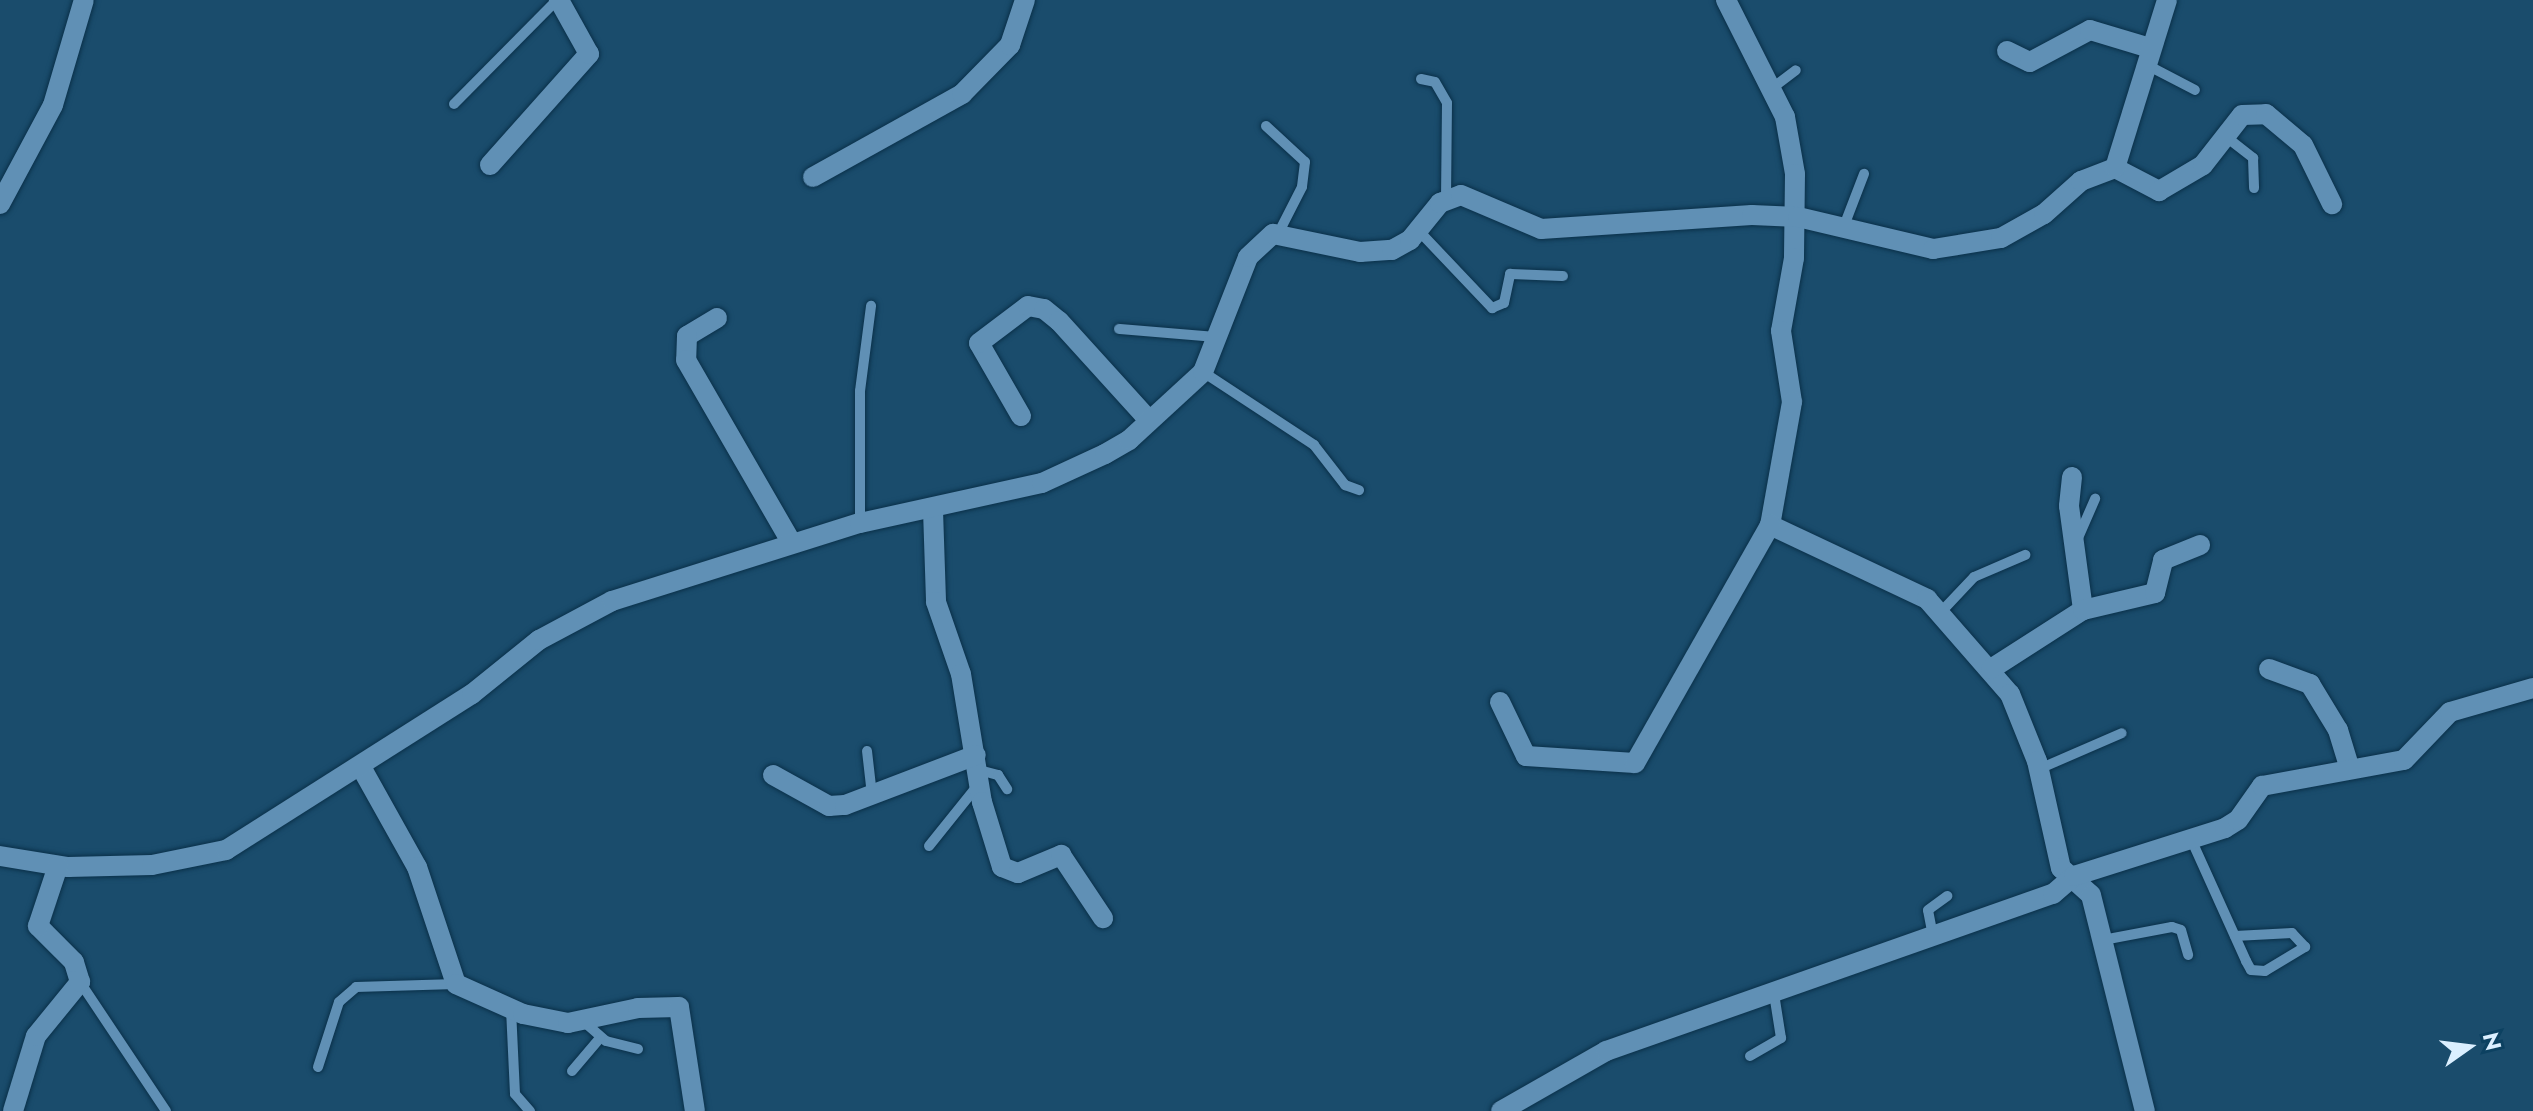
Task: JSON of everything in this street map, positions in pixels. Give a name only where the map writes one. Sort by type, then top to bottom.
[{"type":"street","points":[[0,204],[53,105],[84,0]]},
{"type":"street","points":[[490,165],[589,54],[558,0]]},
{"type":"street","points":[[813,177],[962,94],[1010,45],[1025,0]]},
{"type":"street","points":[[1500,702],[1526,756],[1635,763],[1770,525],[1792,402],[1781,331],[1798,217],[1791,146],[1771,89],[1726,0]]},
{"type":"street","points":[[2115,168],[2167,0]]},
{"type":"street","points":[[2007,51],[2030,62],[2090,30],[2148,56]]},
{"type":"street","points":[[0,856],[58,866],[187,862],[226,850],[361,767],[580,616],[791,542],[860,523],[933,510],[1042,483],[1120,446],[1203,372],[1248,257],[1263,239],[1278,234],[1376,253],[1400,247],[1446,200],[1465,196],[1523,225],[1551,230],[1663,217],[1798,217],[1933,249],[1970,247],[2014,232],[2081,181],[2115,168],[2159,191],[2203,165],[2225,136],[2252,111],[2276,120],[2303,145],[2332,204]]},
{"type":"street","points":[[1021,416],[979,343],[1018,309],[1037,306],[1059,321],[1148,419]]},
{"type":"street","points":[[717,318],[687,336],[686,360],[791,542]]},
{"type":"street","points":[[2072,477],[2069,506],[2078,538],[2076,581],[2083,610]]},
{"type":"street","points":[[933,510],[936,602],[961,674],[1002,867],[1018,873],[1061,855],[1103,918]]},
{"type":"street","points":[[1770,525],[1896,580],[1941,612],[1991,669],[2017,708],[2039,769],[2059,861],[2091,895],[2145,1111]]},
{"type":"street","points":[[1991,669],[2083,610],[2155,593],[2163,560],[2200,545]]},
{"type":"street","points":[[2269,669],[2310,684],[2338,730],[2349,766]]},
{"type":"street","points":[[1501,1111],[1581,1061],[2053,894],[2074,876],[2191,839],[2238,820],[2262,786],[2349,766],[2404,760],[2450,712],[2533,688]]},
{"type":"street","points":[[361,767],[417,867],[456,984],[544,1020],[583,1021],[638,1008],[679,1007],[695,1111]]},
{"type":"street","points":[[773,775],[829,806],[979,769]]},
{"type":"street","points":[[13,1111],[36,1036],[80,982],[74,962],[38,926],[58,866]]},
{"type":"lane","points":[[454,104],[558,0]]},
{"type":"lane","points":[[2148,56],[2195,90]]},
{"type":"lane","points":[[1771,89],[1796,70]]},
{"type":"lane","points":[[1421,79],[1435,82],[1447,103],[1446,200]]},
{"type":"lane","points":[[1266,126],[1305,162],[1302,187],[1278,234]]},
{"type":"lane","points":[[2225,136],[2253,158],[2254,188]]},
{"type":"lane","points":[[1844,226],[1864,174]]},
{"type":"lane","points":[[1418,230],[1492,308],[1504,303],[1510,274],[1563,276]]},
{"type":"lane","points":[[860,523],[860,391],[871,306]]},
{"type":"lane","points":[[1119,329],[1219,337]]},
{"type":"lane","points":[[1203,372],[1314,445],[1345,485],[1359,490]]},
{"type":"lane","points":[[2078,538],[2095,499]]},
{"type":"lane","points":[[1941,612],[1974,577],[2025,555]]},
{"type":"lane","points":[[2039,769],[2122,733]]},
{"type":"lane","points":[[867,751],[872,797]]},
{"type":"lane","points":[[929,846],[979,769],[998,775],[1007,789]]},
{"type":"lane","points":[[2191,839],[2235,936],[2255,972],[2305,947],[2292,933],[2235,936]]},
{"type":"lane","points":[[1933,936],[1928,910],[1947,896]]},
{"type":"lane","points":[[2103,940],[2172,927],[2181,930],[2188,955]]},
{"type":"lane","points":[[80,982],[166,1111]]},
{"type":"lane","points":[[318,1067],[339,1002],[356,987],[456,984]]},
{"type":"lane","points":[[1750,1056],[1781,1038],[1774,994]]},
{"type":"lane","points":[[511,1009],[515,1094],[530,1111]]},
{"type":"lane","points":[[583,1021],[600,1038],[638,1049]]},
{"type":"lane","points":[[572,1071],[600,1038]]}]
